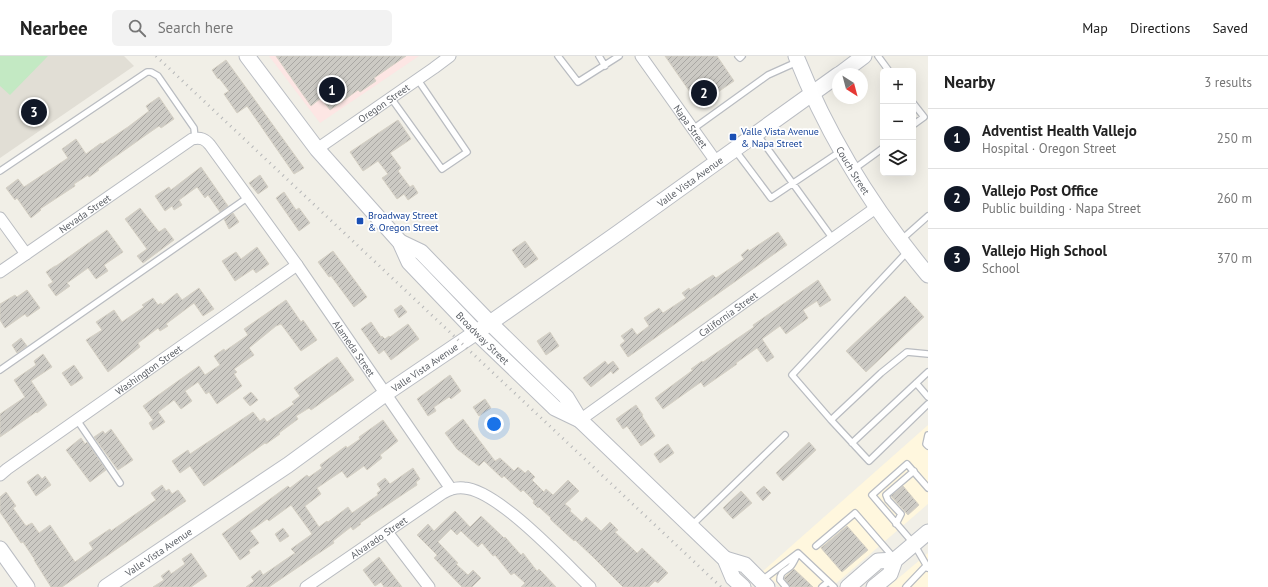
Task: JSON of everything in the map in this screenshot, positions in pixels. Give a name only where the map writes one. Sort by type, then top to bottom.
[{"type":"street","name":"Broadway Street","points":[[248,56],[318,149],[400,242],[409,262],[476,332],[555,408],[580,420]]},
{"type":"street","name":"Oregon Street","points":[[318,149],[450,56]]},
{"type":"street","name":"Napa Street","points":[[641,56],[717,163]]},
{"type":"street","name":"Valle Vista Avenue","points":[[848,68],[864,56]]},
{"type":"street","name":"Couch Street","points":[[797,58],[812,95],[852,171],[877,208],[928,274]]},
{"type":"street","name":"Valle Vista Avenue","points":[[106,587],[288,465],[385,394],[490,323],[832,80]]},
{"type":"street","name":"Nevada Street","points":[[0,272],[195,138]]},
{"type":"street","name":"Alameda Street","points":[[195,138],[204,139],[210,145],[297,265],[451,489]]},
{"type":"street","name":"California Street","points":[[580,420],[877,208]]},
{"type":"street","points":[[0,218],[26,254]]},
{"type":"street","name":"Broadway Street","points":[[400,242],[421,252],[490,323],[566,397],[580,420],[725,559],[733,578],[743,587]]},
{"type":"street","name":"Washington Street","points":[[0,475],[297,265]]},
{"type":"street","points":[[451,489],[465,488],[485,495],[507,509],[590,587]]},
{"type":"street","name":"Alvarado Street","points":[[306,587],[451,489]]},
{"type":"street","points":[[387,532],[429,587]]},
{"type":"street","points":[[874,587],[890,574],[895,560],[928,532]]},
{"type":"street","points":[[0,549],[26,587]]},
{"type":"street","name":"Broadway Street","points":[[725,559],[744,565],[764,584]]},
{"type":"street","points":[[848,587],[878,562],[895,560]]},
{"type":"lane","points":[[558,56],[578,82],[619,56]]},
{"type":"lane","points":[[599,56],[605,66]]},
{"type":"lane","points":[[738,56],[740,58],[742,56]]},
{"type":"lane","points":[[878,56],[887,68]]},
{"type":"lane","points":[[693,129],[768,75],[797,58]]},
{"type":"lane","points":[[0,171],[147,72],[151,72],[158,76],[194,128],[195,138]]},
{"type":"lane","points":[[391,98],[442,169],[467,152],[418,80]]},
{"type":"lane","points":[[916,107],[924,117],[916,123]]},
{"type":"lane","points":[[757,134],[833,239]]},
{"type":"lane","points":[[735,150],[771,198],[841,151]]},
{"type":"lane","points":[[852,171],[880,150]]},
{"type":"lane","points":[[0,370],[247,198]]},
{"type":"lane","points":[[928,216],[905,245],[792,375],[869,461],[928,404]]},
{"type":"lane","points":[[831,420],[881,373],[907,352],[928,354]]},
{"type":"lane","points":[[852,443],[928,372]]},
{"type":"lane","points":[[916,383],[928,397]]},
{"type":"lane","points":[[77,420],[120,483]]},
{"type":"lane","points":[[691,526],[785,435]]},
{"type":"lane","points":[[928,435],[926,444],[928,446]]},
{"type":"lane","points":[[906,587],[927,567],[914,544],[872,495],[907,464],[928,488]]},
{"type":"lane","points":[[896,524],[901,514],[888,500],[886,495],[914,472]]},
{"type":"lane","points":[[816,546],[855,513],[895,560]]},
{"type":"lane","points":[[798,553],[834,587]]},
{"type":"lane","points":[[764,584],[798,553]]},
{"type":"lane","points":[[786,587],[780,580],[781,573],[791,566],[798,553]]},
{"type":"lane","points":[[822,587],[828,582]]},
{"type":"shaded area","points":[[0,56],[124,56],[134,66],[0,158]]},
{"type":"shaded area","points":[[269,56],[419,56],[320,123]]},
{"type":"shaded area","points":[[928,425],[928,504],[832,587],[780,587],[763,571]]},
{"type":"shaded area","points":[[928,553],[928,587],[888,587]]},
{"type":"green space","points":[[0,56],[48,56],[10,95],[0,86]]},
{"type":"building","points":[[276,56],[406,56],[374,78],[376,81],[360,92],[358,90],[330,110],[321,98],[311,106]]},
{"type":"building","points":[[665,56],[717,56],[734,81],[699,105]]},
{"type":"building","points":[[226,60],[304,168],[294,174],[247,106],[237,113],[224,94],[229,91],[212,70]]},
{"type":"building","points":[[159,97],[174,119],[161,128],[159,126],[89,177],[88,175],[74,184],[75,186],[40,209],[41,210],[31,218],[17,198],[15,200],[6,188],[18,179],[24,187],[68,158],[62,149],[76,139],[86,154],[128,127],[149,111],[146,106]]},
{"type":"building","points":[[398,120],[411,139],[390,153],[401,168],[398,171],[410,187],[413,185],[418,193],[408,200],[404,194],[397,199],[382,178],[388,174],[378,161],[363,171],[350,152]]},
{"type":"building","points":[[201,167],[228,206],[220,212],[208,195],[205,198],[197,187],[179,200],[182,205],[174,210],[172,206],[165,211],[155,196],[169,187],[171,190]]},
{"type":"building","points":[[260,175],[268,187],[258,194],[249,183]]},
{"type":"building","points":[[284,192],[296,210],[299,208],[310,223],[299,231],[276,198]]},
{"type":"building","points":[[140,208],[159,232],[165,228],[174,240],[143,263],[137,256],[147,249],[125,219]]},
{"type":"building","points":[[233,213],[239,222],[229,229],[224,219]]},
{"type":"building","points":[[107,230],[123,252],[104,265],[108,271],[96,279],[88,268],[67,283],[70,286],[56,296],[48,285],[53,282],[46,272]]},
{"type":"building","points":[[778,232],[787,245],[628,357],[620,345],[625,341],[621,336],[632,328],[637,335],[649,326],[644,318],[659,308],[663,313],[686,298],[682,293],[689,288],[690,290],[713,275],[716,278],[744,259],[741,255],[748,249],[749,251]]},
{"type":"building","points":[[525,241],[538,259],[525,268],[512,250]]},
{"type":"building","points":[[257,247],[269,264],[256,273],[253,269],[235,281],[222,261],[236,252],[241,259]]},
{"type":"building","points":[[333,251],[367,297],[354,307],[331,276],[329,277],[318,262]]},
{"type":"building","points":[[818,280],[831,300],[820,307],[817,301],[803,310],[808,318],[786,334],[780,326],[762,339],[774,357],[767,362],[757,348],[704,387],[701,382],[663,409],[655,398],[693,370],[691,369],[702,361],[703,362],[754,327],[753,325]]},
{"type":"building","points":[[199,288],[214,309],[203,316],[194,303],[166,324],[168,326],[160,331],[158,328],[138,343],[140,347],[108,372],[86,340],[102,330],[96,322],[114,310],[122,322],[144,307],[142,305],[153,298],[158,305],[161,303],[162,305],[177,293],[182,300]]},
{"type":"building","points":[[27,290],[40,308],[27,317],[25,314],[5,328],[0,320],[0,304],[15,295],[17,297]]},
{"type":"building","points":[[905,296],[924,317],[866,372],[846,351]]},
{"type":"building","points":[[286,300],[301,322],[303,320],[317,340],[301,351],[281,324],[276,326],[249,348],[254,355],[234,369],[237,372],[234,374],[242,386],[217,404],[209,392],[206,394],[198,382],[185,391],[192,401],[181,409],[174,400],[158,412],[165,422],[153,430],[149,423],[153,420],[143,406],[199,366],[205,375],[220,365],[214,356],[224,349],[225,351],[248,335],[244,329]]},
{"type":"building","points":[[401,305],[407,312],[399,318],[394,310]]},
{"type":"building","points":[[371,322],[381,337],[382,336],[385,339],[408,324],[419,339],[391,360],[384,350],[379,354],[361,329]]},
{"type":"building","points":[[550,332],[559,346],[546,355],[537,341]]},
{"type":"building","points":[[21,338],[27,346],[17,353],[12,345]]},
{"type":"building","points":[[43,354],[52,367],[31,381],[47,405],[0,437],[0,414],[25,397],[14,380],[36,365],[34,361]]},
{"type":"building","points":[[337,357],[354,380],[311,410],[309,408],[296,416],[298,419],[279,433],[280,434],[204,486],[190,466],[180,473],[172,461],[188,450],[190,454],[253,412],[260,421],[264,418],[267,422],[294,404],[292,402],[300,396],[294,388]]},
{"type":"building","points":[[605,361],[608,365],[613,361],[619,369],[613,374],[611,371],[591,387],[583,378]]},
{"type":"building","points":[[74,365],[83,378],[71,386],[62,373]]},
{"type":"building","points":[[450,375],[461,391],[451,399],[449,397],[434,407],[436,411],[428,416],[417,399]]},
{"type":"building","points":[[251,392],[258,400],[250,406],[243,398]]},
{"type":"building","points":[[485,399],[491,408],[479,416],[473,407]]},
{"type":"building","points":[[636,405],[655,436],[641,446],[627,426],[623,429],[616,419]]},
{"type":"building","points":[[463,419],[495,461],[500,458],[514,471],[518,467],[525,473],[528,470],[535,477],[532,480],[544,492],[546,489],[553,495],[568,480],[579,491],[565,504],[571,509],[570,511],[582,522],[586,517],[601,531],[610,522],[618,530],[615,532],[637,553],[642,548],[668,573],[658,583],[655,581],[649,587],[623,587],[575,540],[574,541],[550,519],[551,518],[539,507],[538,508],[533,503],[534,501],[523,490],[521,492],[504,476],[502,478],[484,461],[479,466],[457,449],[445,433]]},
{"type":"building","points":[[383,420],[398,441],[380,455],[382,458],[367,470],[364,466],[347,478],[342,471],[317,488],[321,494],[305,506],[319,527],[348,507],[352,513],[378,495],[377,493],[381,490],[377,484],[385,478],[390,484],[413,468],[420,479],[416,482],[417,485],[360,523],[361,524],[353,530],[351,527],[333,541],[334,543],[269,587],[246,587],[254,581],[251,577],[260,570],[263,575],[295,553],[291,549],[312,534],[291,505],[269,521],[267,519],[250,531],[259,543],[249,550],[250,553],[240,560],[222,534],[288,486],[290,488],[307,475],[309,477],[322,468],[320,465],[346,446],[347,448],[360,439],[359,437]]},
{"type":"building","points":[[111,429],[133,460],[118,470],[94,437],[103,431],[105,434]]},
{"type":"building","points":[[81,438],[85,444],[87,442],[106,470],[90,482],[66,450]]},
{"type":"building","points":[[809,442],[816,450],[783,481],[776,473]]},
{"type":"building","points":[[668,444],[674,453],[660,463],[654,454]]},
{"type":"building","points":[[38,474],[42,479],[45,476],[51,485],[36,496],[27,482]]},
{"type":"building","points":[[162,485],[166,491],[169,489],[172,494],[178,490],[186,501],[62,587],[51,587],[23,542],[21,543],[0,512],[0,497],[6,492],[16,506],[13,508],[26,526],[32,523],[39,533],[50,525],[75,562],[93,549],[89,543],[110,529],[111,531],[156,500],[151,493]]},
{"type":"building","points":[[764,486],[771,493],[763,501],[756,493]]},
{"type":"building","points":[[903,486],[919,505],[908,515],[891,496]]},
{"type":"building","points":[[741,491],[752,503],[733,519],[723,508]]},
{"type":"building","points":[[455,511],[470,527],[481,516],[504,538],[505,537],[521,555],[523,553],[537,571],[539,569],[556,587],[521,587],[525,583],[514,573],[511,575],[495,555],[493,556],[482,543],[478,547],[461,531],[457,535],[451,529],[438,542],[458,563],[456,564],[468,575],[473,570],[481,578],[472,587],[462,587],[434,558],[437,555],[417,535],[428,524],[434,531]]},
{"type":"building","points":[[847,526],[868,550],[842,572],[821,548]]},
{"type":"building","points":[[283,528],[289,536],[280,542],[275,534]]},
{"type":"building","points":[[191,553],[207,576],[191,587],[153,587],[164,580],[161,576],[169,570],[171,574],[185,564],[182,559]]},
{"type":"building","points":[[379,557],[402,587],[384,587],[381,582],[375,586],[363,570]]},
{"type":"building","points":[[794,569],[813,587],[790,587],[784,578]]},
{"type":"railway","points":[[156,56],[721,587]]},
{"type":"place","name":"Adventist Health Vallejo","points":[[332,90]]},
{"type":"place","name":"Vallejo Post Office","points":[[704,93]]},
{"type":"place","name":"Vallejo High School","points":[[34,112]]},
{"type":"place","name":"Valle Vista Avenue & Napa Street","points":[[733,137]]},
{"type":"place","name":"Broadway Street & Oregon Street","points":[[360,221]]}]
